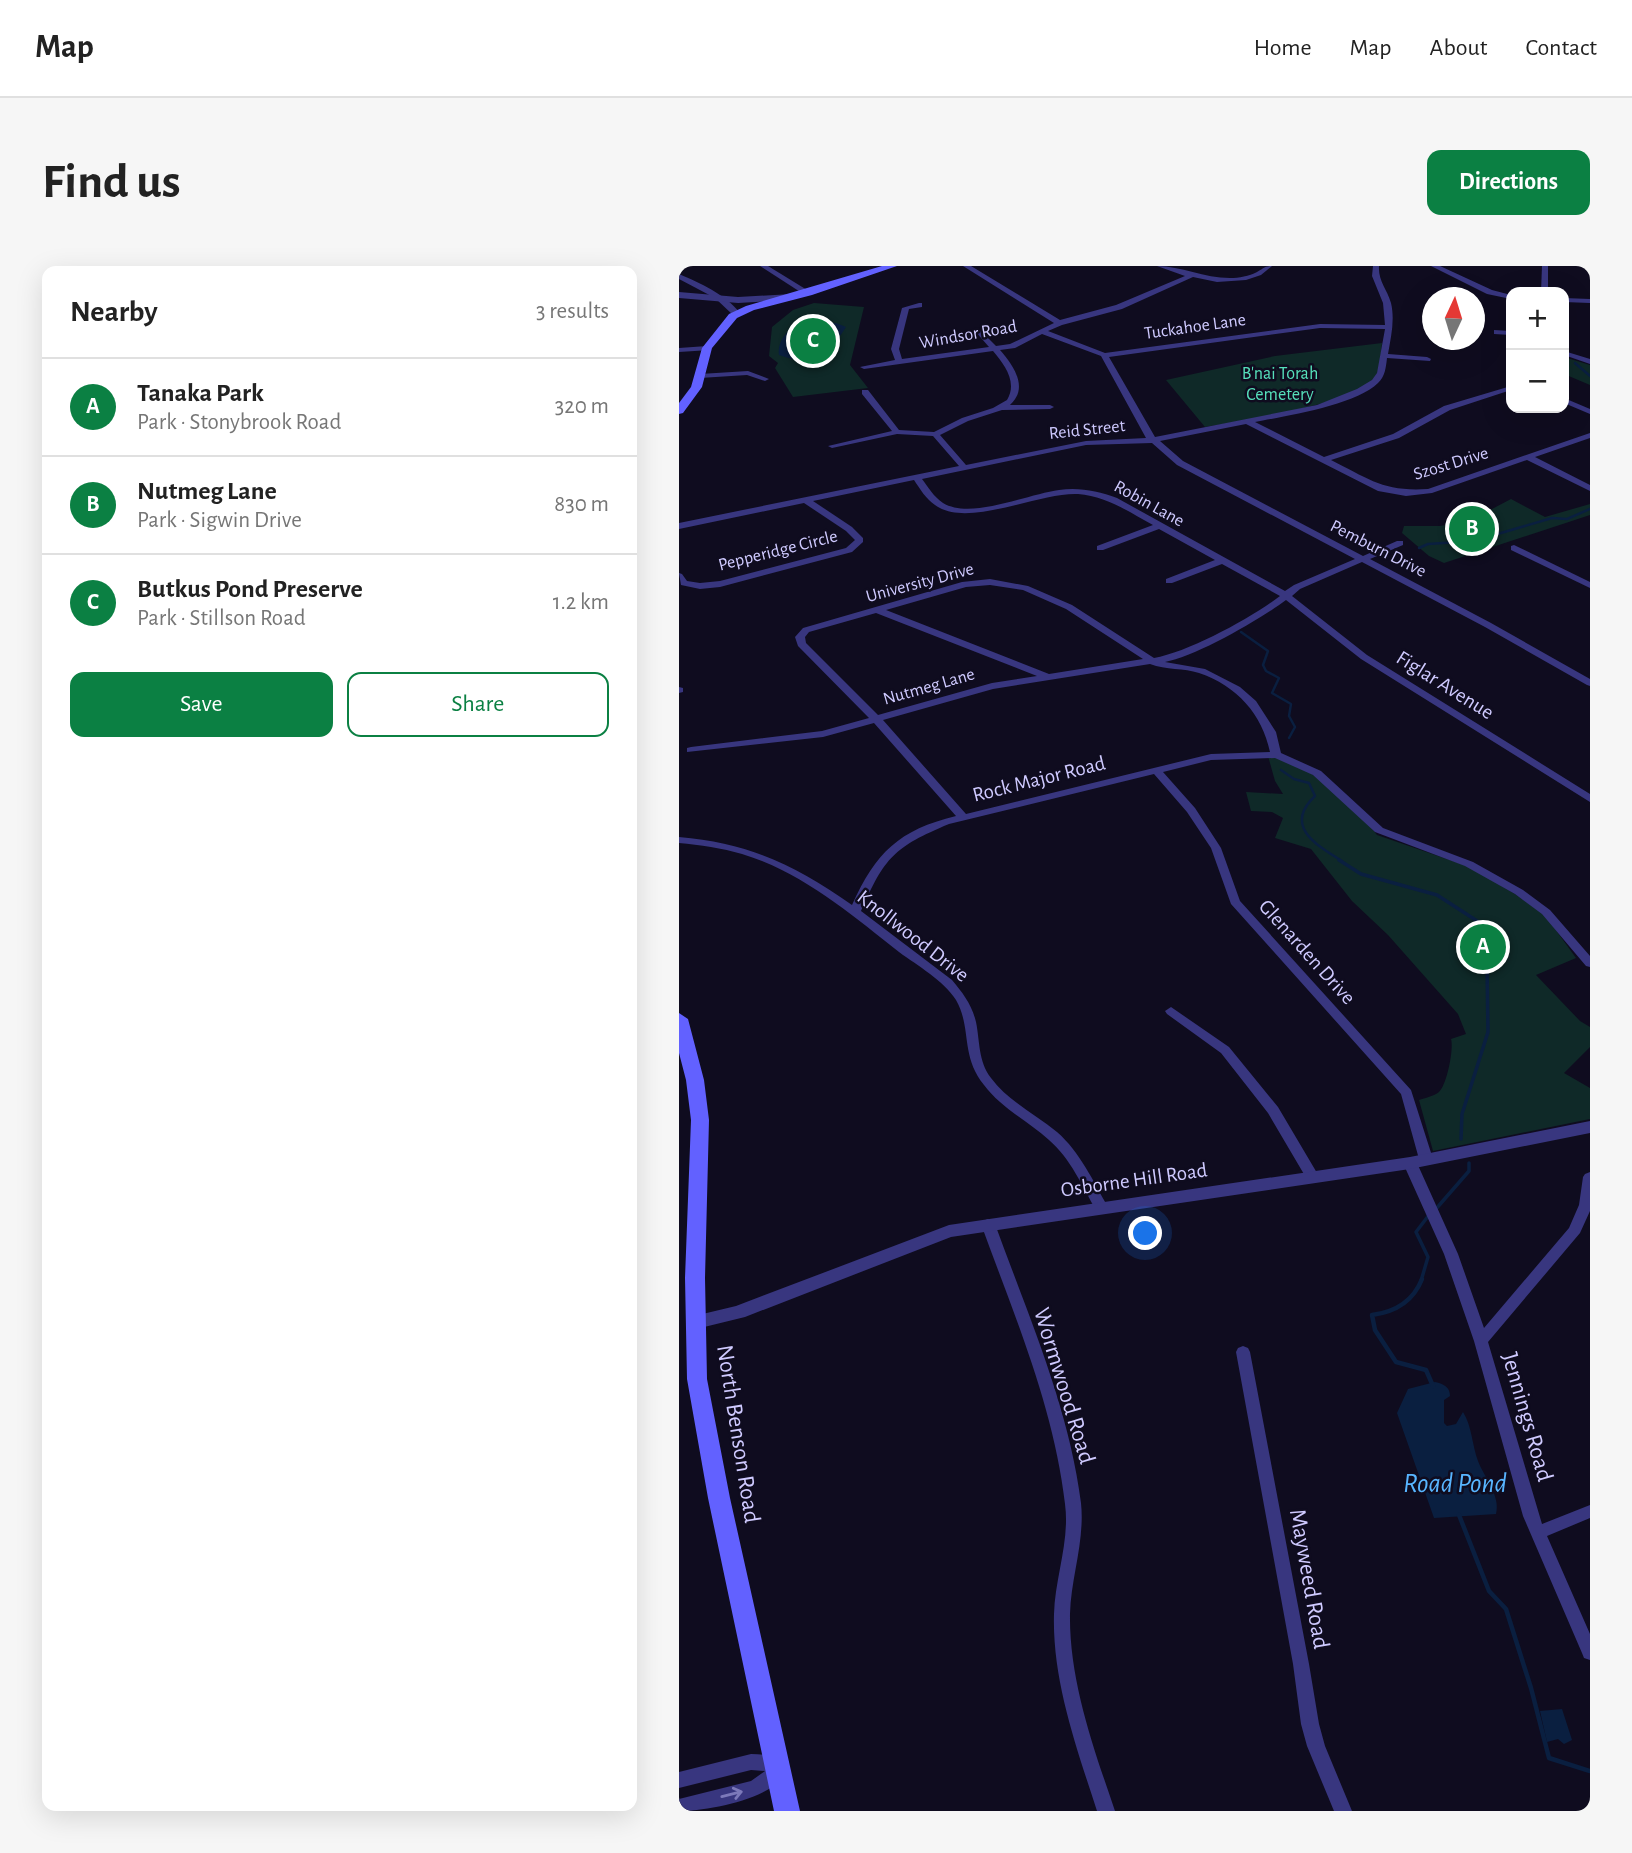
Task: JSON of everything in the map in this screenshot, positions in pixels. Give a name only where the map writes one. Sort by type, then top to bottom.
[{"type":"main road","points":[[679,411],[696,387],[708,348],[736,313],[892,266]]},
{"type":"main road","name":"North Benson Road","points":[[679,1019],[695,1080],[700,1112],[696,1322],[701,1402],[787,1811]]},
{"type":"street","points":[[763,266],[808,293]]},
{"type":"street","points":[[966,266],[1059,323]]},
{"type":"street","points":[[1160,266],[1190,276],[1217,279],[1255,276],[1269,266]]},
{"type":"street","name":"Reid Street","points":[[679,526],[1086,443],[1154,440],[1319,407],[1355,394],[1379,378],[1385,356],[1389,327],[1387,303],[1375,276],[1377,266]]},
{"type":"street","points":[[1434,266],[1490,292],[1506,296]]},
{"type":"street","points":[[1545,266],[1545,287]]},
{"type":"street","points":[[679,276],[730,304],[736,313]]},
{"type":"street","name":"Windsor Road","points":[[865,367],[1021,344],[1059,323],[1119,307],[1190,276]]},
{"type":"street","points":[[679,295],[753,300],[797,296]]},
{"type":"street","points":[[1569,300],[1590,301]]},
{"type":"street","points":[[899,362],[895,349],[906,308],[919,305]]},
{"type":"street","name":"Tuckahoe Lane","points":[[1104,355],[1319,326],[1389,327]]},
{"type":"street","points":[[979,331],[1013,375],[1012,397],[1003,408]]},
{"type":"street","points":[[1041,331],[1104,355],[1154,440]]},
{"type":"street","points":[[1497,332],[1506,333]]},
{"type":"street","points":[[679,350],[708,348]]},
{"type":"street","points":[[1569,355],[1590,362]]},
{"type":"street","points":[[1385,356],[1427,359]]},
{"type":"street","points":[[700,376],[752,373],[765,379]]},
{"type":"street","points":[[1324,460],[1396,436],[1447,408],[1506,390]]},
{"type":"street","points":[[865,392],[897,432]]},
{"type":"street","points":[[1569,402],[1590,412]]},
{"type":"street","points":[[832,446],[897,432],[935,434],[969,418],[1003,408],[1050,407]]},
{"type":"street","name":"Szost Drive","points":[[1246,421],[1381,489],[1419,493],[1590,435]]},
{"type":"street","points":[[935,434],[964,467]]},
{"type":"street","name":"Pemburn Drive","points":[[1154,440],[1188,468],[1489,625],[1590,682]]},
{"type":"street","points":[[1528,457],[1590,488]]},
{"type":"street","name":"Robin Lane","points":[[916,477],[939,504],[949,508],[969,510],[1058,492],[1087,492],[1114,500],[1285,595]]},
{"type":"street","name":"Pepperidge Circle","points":[[679,576],[684,583],[699,586],[720,584],[849,550],[860,540],[849,529],[806,500]]},
{"type":"street","points":[[1100,548],[1158,526]]},
{"type":"street","name":"Nutmeg Lane","points":[[691,750],[823,734],[980,689],[1155,663],[1202,645],[1271,607],[1297,587],[1400,543]]},
{"type":"street","points":[[1514,548],[1590,585]]},
{"type":"street","points":[[1169,581],[1221,561]]},
{"type":"street","name":"University Drive","points":[[876,719],[801,644],[802,634],[813,627],[965,584],[1013,584],[1041,593],[1069,607],[1155,663]]},
{"type":"street","name":"Figlar Avenue","points":[[1285,595],[1364,657],[1590,799]]},
{"type":"street","points":[[879,610],[1048,677]]},
{"type":"street","points":[[1155,663],[1202,671],[1237,690],[1252,703],[1271,732],[1276,755],[1317,773],[1379,830],[1469,864],[1519,892],[1546,912],[1590,963]]},
{"type":"street","points":[[876,719],[963,817]]},
{"type":"street","name":"Rock Major Road","points":[[854,913],[874,867],[887,852],[915,834],[963,817],[1210,757],[1276,755]]},
{"type":"street","name":"Glenarden Drive","points":[[1156,770],[1191,810],[1216,848],[1235,902],[1407,1093],[1418,1161],[1433,1213],[1481,1341]]},
{"type":"street","name":"Knollwood Drive","points":[[679,840],[762,857],[794,873],[854,913],[962,996],[971,1020],[974,1055],[986,1081],[1055,1137],[1077,1164],[1101,1207]]},
{"type":"street","points":[[1171,1011],[1225,1050],[1273,1110],[1313,1178]]},
{"type":"street","name":"Osborne Hill Road","points":[[696,1322],[739,1312],[934,1236],[988,1224],[1313,1178],[1418,1161],[1590,1127]]},
{"type":"street","name":"Jennings Road","points":[[1590,1177],[1586,1205],[1575,1230],[1481,1341],[1538,1533],[1590,1653]]},
{"type":"street","name":"Wormwood Road","points":[[988,1224],[1067,1459],[1074,1519],[1062,1616],[1063,1639],[1073,1694],[1106,1811]]},
{"type":"street","name":"Mayweed Road","points":[[1244,1352],[1310,1724],[1316,1746],[1343,1811]]},
{"type":"street","points":[[1538,1533],[1590,1511]]},
{"type":"street","points":[[679,1780],[751,1762],[766,1762],[779,1770],[755,1788],[679,1807]]},
{"type":"green space","points":[[814,303],[864,307],[850,365],[868,388],[793,397],[775,368],[778,363],[769,356],[772,327],[793,310]]},
{"type":"green space","name":"B'nai Torah Cemetery","points":[[1382,343],[1376,376],[1362,388],[1321,404],[1205,427],[1166,380],[1275,356]]},
{"type":"green space","points":[[1569,359],[1590,365],[1590,385],[1569,376]]},
{"type":"green space","points":[[1511,499],[1545,517],[1590,504],[1590,515],[1444,563],[1429,556],[1402,533],[1404,526],[1440,526],[1471,520]]},
{"type":"green space","points":[[1268,756],[1282,759],[1313,775],[1343,798],[1377,835],[1470,867],[1545,915],[1576,958],[1536,975],[1580,1021],[1590,1027],[1590,1047],[1564,1073],[1590,1088],[1590,1119],[1433,1151],[1419,1100],[1435,1095],[1445,1082],[1452,1050],[1451,1039],[1466,1034],[1458,1014],[1388,935],[1352,901],[1311,849],[1275,838],[1283,818],[1272,812],[1251,811],[1246,792],[1283,794],[1275,781]]},
{"type":"water","points":[[799,323],[836,323],[846,327],[840,336],[825,344],[824,356],[798,361],[779,355],[779,350],[784,336]]},
{"type":"water","name":"Road Pond","points":[[1435,1382],[1446,1386],[1450,1393],[1444,1400],[1444,1423],[1447,1426],[1456,1424],[1463,1412],[1466,1417],[1478,1461],[1496,1500],[1496,1514],[1434,1518],[1397,1413],[1408,1389]]},
{"type":"water","points":[[1562,1709],[1572,1740],[1564,1744],[1558,1739],[1547,1742],[1540,1711]]},
{"type":"waterway","points":[[1575,363],[1590,376]]},
{"type":"waterway","points":[[1419,548],[1428,544],[1474,541],[1552,518],[1567,519],[1590,509]]},
{"type":"waterway","points":[[1241,632],[1268,651],[1263,665],[1266,671],[1279,678],[1272,693],[1291,704],[1289,716],[1295,727],[1289,738]]},
{"type":"waterway","points":[[1281,770],[1294,779],[1309,783],[1315,796],[1306,807],[1302,817],[1303,826],[1314,841],[1342,861]]},
{"type":"waterway","points":[[1339,860],[1361,874],[1437,895],[1488,928],[1494,940],[1487,966],[1488,1032],[1462,1114],[1461,1139]]},
{"type":"waterway","points":[[1435,1210],[1469,1171],[1469,1163]]},
{"type":"waterway","points":[[1421,1281],[1428,1257],[1416,1232],[1429,1215]]},
{"type":"waterway","points":[[1421,1281],[1408,1300],[1388,1311],[1372,1315],[1375,1330],[1396,1362],[1426,1370],[1433,1386]]},
{"type":"waterway","points":[[1459,1515],[1489,1591],[1506,1609],[1531,1688],[1549,1758],[1590,1771]]},
{"type":"place","name":"Butkus Pond Preserve","points":[[813,341]]},
{"type":"place","name":"Nutmeg Lane","points":[[1472,529]]},
{"type":"place","name":"Tanaka Park","points":[[1483,947]]}]
